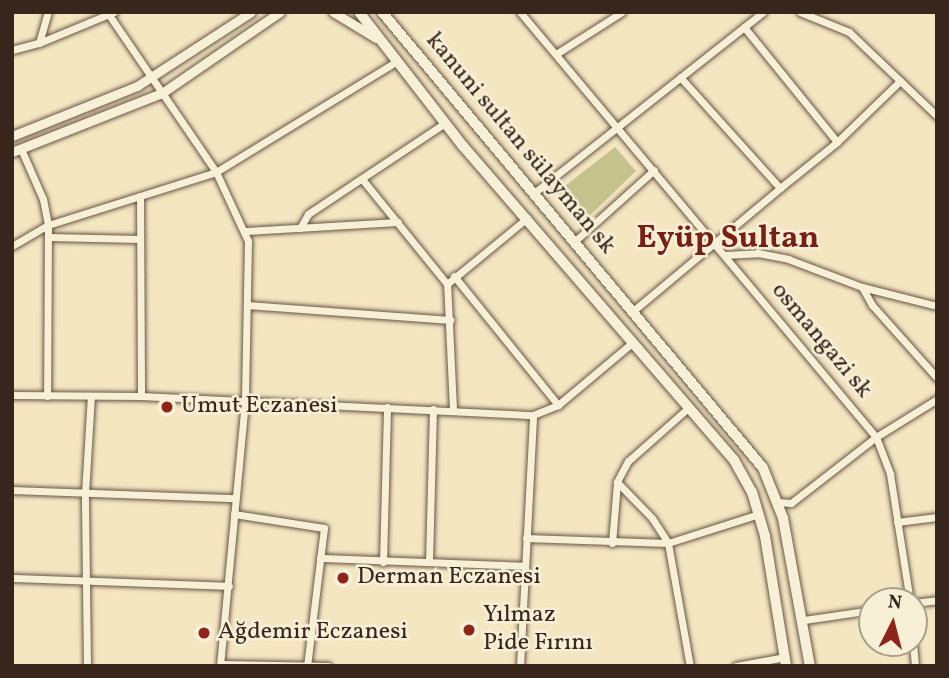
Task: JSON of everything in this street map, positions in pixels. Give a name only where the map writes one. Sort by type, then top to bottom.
[{"type":"main road","points":[[359,12],[445,123],[734,460],[759,514],[786,661]]},
{"type":"main road","name":"kanuni sultan sülayman sk","points":[[382,12],[763,468],[778,502],[804,620],[810,666]]},
{"type":"street","points":[[39,43],[48,12]]},
{"type":"street","points":[[13,132],[151,77],[234,16],[251,12]]},
{"type":"street","points":[[47,396],[48,226],[43,199],[17,150],[162,93],[277,15],[286,12]]},
{"type":"street","points":[[333,12],[383,43]]},
{"type":"street","name":"osmangazi sk","points":[[520,12],[876,437],[890,474],[909,587]]},
{"type":"street","points":[[534,193],[763,12]]},
{"type":"street","points":[[800,12],[849,32],[937,116]]},
{"type":"street","points":[[12,50],[39,43],[110,13],[138,51],[151,77],[216,172],[246,231],[247,305],[244,401],[220,665],[328,666]]},
{"type":"street","points":[[556,54],[620,13]]},
{"type":"street","points":[[744,27],[837,142]]},
{"type":"street","points":[[12,246],[48,226],[216,172],[397,61]]},
{"type":"street","points":[[680,77],[780,188]]},
{"type":"street","points":[[633,311],[837,142],[900,81]]},
{"type":"street","points":[[300,228],[308,214],[445,123]]},
{"type":"street","points":[[575,241],[654,170]]},
{"type":"street","points":[[362,179],[447,284],[453,409]]},
{"type":"street","points":[[140,196],[141,396]]},
{"type":"street","points":[[447,284],[527,218]]},
{"type":"street","points":[[246,231],[398,222]]},
{"type":"street","points":[[48,237],[140,239]]},
{"type":"street","points":[[725,255],[758,253],[789,259],[863,287],[937,306]]},
{"type":"street","points":[[454,276],[558,405]]},
{"type":"street","points":[[863,287],[872,305],[937,378]]},
{"type":"street","points":[[247,305],[450,320]]},
{"type":"street","points":[[12,396],[141,396],[453,409],[533,415],[558,405],[633,342]]},
{"type":"street","points":[[87,666],[85,493],[91,396]]},
{"type":"street","points":[[778,502],[791,503],[876,437],[937,399]]},
{"type":"street","points":[[383,562],[387,407]]},
{"type":"street","points":[[612,543],[617,482],[628,461],[688,408]]},
{"type":"street","points":[[429,562],[433,409]]},
{"type":"street","points":[[520,666],[533,415]]},
{"type":"street","points":[[617,482],[641,504],[668,544],[690,666]]},
{"type":"street","points":[[12,490],[235,498]]},
{"type":"street","points":[[234,514],[324,527],[307,665]]},
{"type":"street","points":[[526,538],[668,544],[759,514]]},
{"type":"street","points":[[897,522],[937,517]]},
{"type":"street","points":[[320,558],[525,566]]},
{"type":"street","points":[[12,578],[229,586]]},
{"type":"street","points":[[804,620],[858,612]]},
{"type":"street","points":[[736,666],[786,661]]},
{"type":"shaded area","points":[[615,147],[636,171],[581,224],[556,193]]},
{"type":"place","name":"Umut Eczanesi","points":[[167,407]]},
{"type":"place","name":"Derman Eczanesi","points":[[343,578]]},
{"type":"place","name":"Yılmaz Pide Fırını","points":[[469,630]]},
{"type":"place","name":"Ağdemir Eczanesi","points":[[204,633]]},
{"type":"district","name":"Eyüp Sultan","points":[[728,239]]}]
